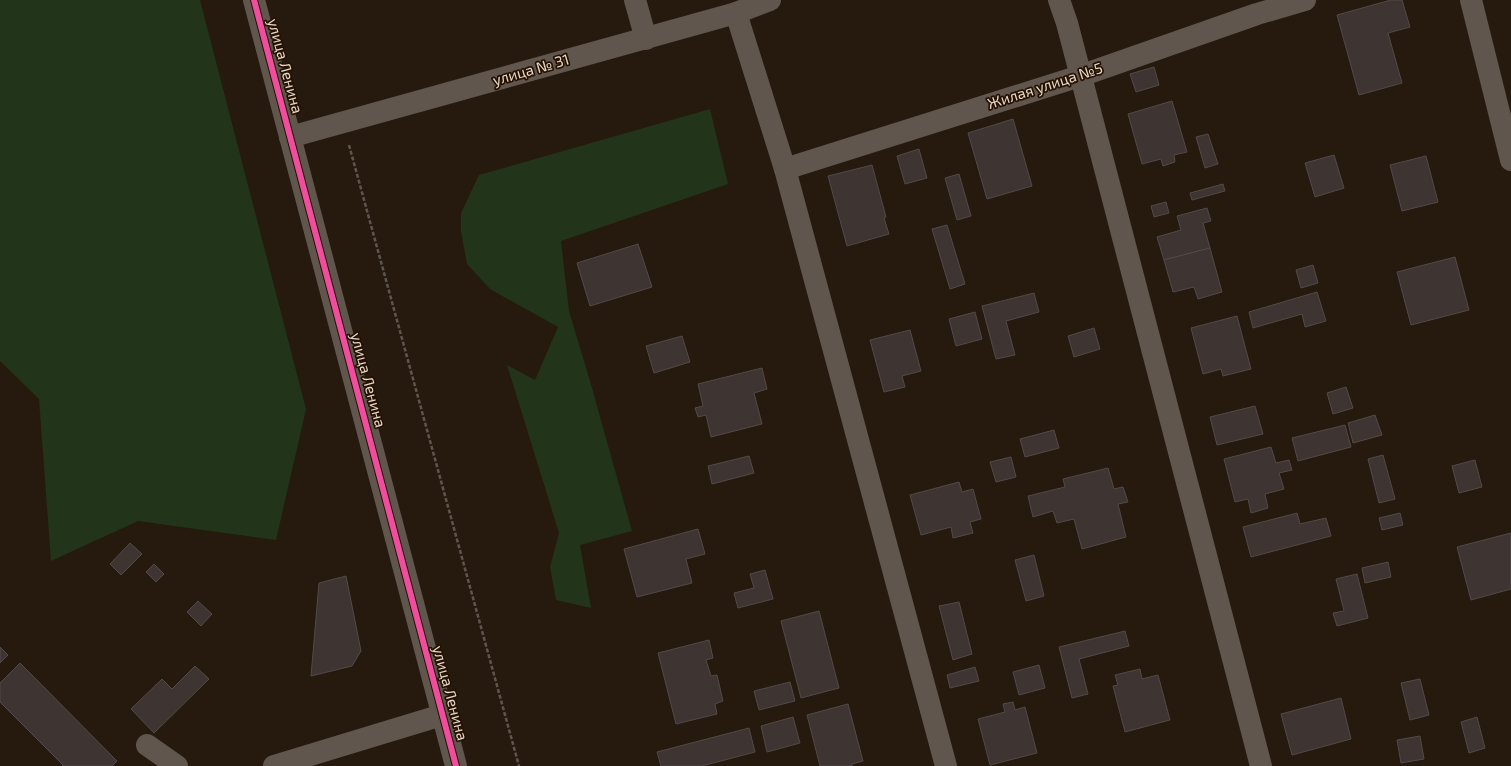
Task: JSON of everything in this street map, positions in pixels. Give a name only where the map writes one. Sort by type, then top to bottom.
[{"type":"street","name":"улица Ленина","points":[[254,0],[456,766]]},
{"type":"street","points":[[635,0],[646,38]]},
{"type":"street","name":"улица № 31","points":[[290,137],[736,14],[770,0]]},
{"type":"street","points":[[1059,0],[1067,23],[1261,766]]},
{"type":"street","name":"Жилая улица №5","points":[[785,168],[1080,76],[1255,7],[1305,0]]},
{"type":"street","points":[[1471,0],[1511,160]]},
{"type":"street","points":[[736,14],[785,168],[946,766]]},
{"type":"street","points":[[274,766],[442,715]]},
{"type":"street","points":[[147,745],[177,766]]},
{"type":"path","points":[[343,123],[518,766]]},
{"type":"green space","points":[[0,0],[200,0],[306,409],[276,540],[138,521],[51,561],[39,399],[0,361]]},
{"type":"green space","points":[[710,109],[728,184],[561,241],[569,311],[632,531],[580,545],[591,608],[556,600],[550,567],[559,533],[507,365],[535,380],[558,327],[490,289],[467,264],[461,232],[461,213],[479,175]]},
{"type":"building","points":[[1391,0],[1402,0],[1410,27],[1388,33],[1402,83],[1359,95],[1337,15]]},
{"type":"building","points":[[1154,67],[1159,85],[1136,92],[1130,74]]},
{"type":"building","points":[[1172,101],[1187,152],[1174,155],[1175,162],[1163,166],[1161,159],[1142,164],[1128,114]]},
{"type":"building","points":[[1013,119],[1032,186],[987,199],[968,133]]},
{"type":"building","points":[[1208,134],[1218,164],[1205,168],[1196,137]]},
{"type":"building","points":[[919,149],[927,178],[905,184],[897,156]]},
{"type":"building","points":[[1334,155],[1344,188],[1315,197],[1305,163]]},
{"type":"building","points":[[1426,156],[1438,202],[1402,211],[1390,165]]},
{"type":"building","points":[[872,165],[889,234],[847,246],[828,176]]},
{"type":"building","points":[[959,174],[971,216],[957,220],[945,178]]},
{"type":"building","points":[[1223,184],[1225,191],[1192,200],[1190,193]]},
{"type":"building","points":[[1166,202],[1169,213],[1154,217],[1151,206]]},
{"type":"building","points":[[1207,208],[1211,221],[1203,223],[1210,248],[1164,260],[1157,237],[1181,230],[1177,216]]},
{"type":"building","points":[[947,225],[965,284],[950,289],[932,229]]},
{"type":"building","points":[[638,244],[652,287],[590,306],[577,263]]},
{"type":"building","points":[[1210,248],[1222,292],[1198,299],[1194,287],[1173,292],[1164,260]]},
{"type":"building","points":[[1455,257],[1469,310],[1411,325],[1397,272]]},
{"type":"building","points":[[1313,265],[1318,283],[1301,288],[1296,270]]},
{"type":"building","points":[[1317,292],[1326,321],[1305,327],[1302,314],[1253,328],[1249,312]]},
{"type":"building","points":[[1034,293],[1039,312],[1006,321],[1015,355],[996,359],[982,306]]},
{"type":"building","points":[[975,312],[982,339],[956,346],[949,319]]},
{"type":"building","points":[[1237,316],[1251,369],[1223,376],[1221,369],[1203,374],[1191,328]]},
{"type":"building","points":[[1094,328],[1100,349],[1074,357],[1068,336]]},
{"type":"building","points":[[910,330],[921,371],[902,376],[905,387],[884,392],[870,340]]},
{"type":"building","points":[[682,336],[690,362],[654,373],[646,346]]},
{"type":"building","points":[[762,368],[767,389],[754,393],[762,424],[711,437],[706,415],[698,417],[695,408],[703,406],[698,384]]},
{"type":"building","points":[[1346,387],[1353,408],[1333,414],[1327,393]]},
{"type":"building","points":[[1255,406],[1263,434],[1217,445],[1210,417]]},
{"type":"building","points":[[1375,415],[1382,435],[1353,443],[1348,423]]},
{"type":"building","points":[[1345,425],[1351,447],[1298,461],[1292,438]]},
{"type":"building","points":[[1054,430],[1059,448],[1025,457],[1020,439]]},
{"type":"building","points":[[1271,447],[1276,463],[1289,460],[1292,470],[1279,473],[1284,489],[1265,494],[1268,508],[1251,513],[1248,499],[1235,502],[1224,459]]},
{"type":"building","points":[[1383,455],[1395,499],[1379,503],[1368,459]]},
{"type":"building","points":[[749,456],[754,473],[712,484],[708,466]]},
{"type":"building","points":[[1011,457],[1016,477],[996,482],[990,462]]},
{"type":"building","points":[[1475,460],[1482,487],[1459,493],[1452,466]]},
{"type":"building","points":[[1108,468],[1114,489],[1123,487],[1128,502],[1118,504],[1126,537],[1082,549],[1074,519],[1057,523],[1053,511],[1033,517],[1028,496],[1065,487],[1063,479]]},
{"type":"building","points":[[959,482],[962,492],[973,489],[981,519],[970,522],[973,533],[953,538],[951,527],[921,535],[910,495]]},
{"type":"building","points":[[1297,513],[1300,524],[1326,518],[1331,536],[1251,557],[1243,527]]},
{"type":"building","points":[[1400,513],[1403,525],[1382,530],[1379,518]]},
{"type":"building","points":[[698,529],[705,554],[686,559],[692,583],[637,597],[624,549]]},
{"type":"building","points":[[1511,533],[1511,589],[1471,600],[1457,547]]},
{"type":"building","points":[[130,543],[142,554],[121,575],[110,564]]},
{"type":"building","points":[[1034,555],[1044,596],[1026,601],[1015,560]]},
{"type":"building","points":[[1388,562],[1391,577],[1365,583],[1362,568]]},
{"type":"building","points":[[154,564],[164,574],[156,582],[146,572]]},
{"type":"building","points":[[765,570],[773,599],[738,608],[734,593],[754,588],[750,574]]},
{"type":"building","points":[[1357,574],[1368,618],[1337,626],[1333,613],[1344,611],[1336,579]]},
{"type":"building","points":[[346,576],[361,651],[352,666],[311,676],[319,583]]},
{"type":"building","points":[[198,601],[212,614],[201,626],[187,612]]},
{"type":"building","points":[[959,602],[972,654],[953,660],[939,606]]},
{"type":"building","points":[[819,611],[839,688],[801,698],[781,621]]},
{"type":"building","points":[[1125,631],[1129,646],[1079,659],[1088,694],[1072,698],[1059,647]]},
{"type":"building","points":[[709,640],[713,658],[706,660],[711,676],[717,675],[723,701],[715,704],[717,714],[676,724],[658,653]]},
{"type":"building","points":[[0,647],[8,655],[0,663]]},
{"type":"building","points":[[20,663],[117,761],[112,766],[62,766],[63,765],[0,702],[0,683]]},
{"type":"building","points":[[1039,665],[1045,688],[1019,695],[1013,672]]},
{"type":"building","points":[[195,666],[209,679],[154,733],[131,709],[162,679],[172,689]]},
{"type":"building","points":[[975,667],[979,681],[950,688],[947,675]]},
{"type":"building","points":[[1140,669],[1142,679],[1158,675],[1170,720],[1125,732],[1113,686],[1118,685],[1115,675]]},
{"type":"building","points":[[1420,679],[1429,715],[1410,720],[1401,683]]},
{"type":"building","points":[[790,682],[795,701],[759,710],[754,691]]},
{"type":"building","points":[[1341,698],[1351,739],[1292,755],[1281,714]]},
{"type":"building","points":[[1013,702],[1015,710],[1025,707],[1037,753],[990,765],[978,719],[1005,712],[1003,704]]},
{"type":"building","points":[[848,704],[863,761],[852,764],[852,766],[820,766],[807,715]]},
{"type":"building","points":[[793,717],[800,743],[767,752],[761,726]]},
{"type":"building","points":[[1477,717],[1485,748],[1469,753],[1461,722]]},
{"type":"building","points":[[749,728],[755,752],[702,766],[661,766],[657,752]]},
{"type":"building","points":[[1420,736],[1424,759],[1401,763],[1397,740]]},
{"type":"cycle path","points":[[254,0],[456,766]]}]
